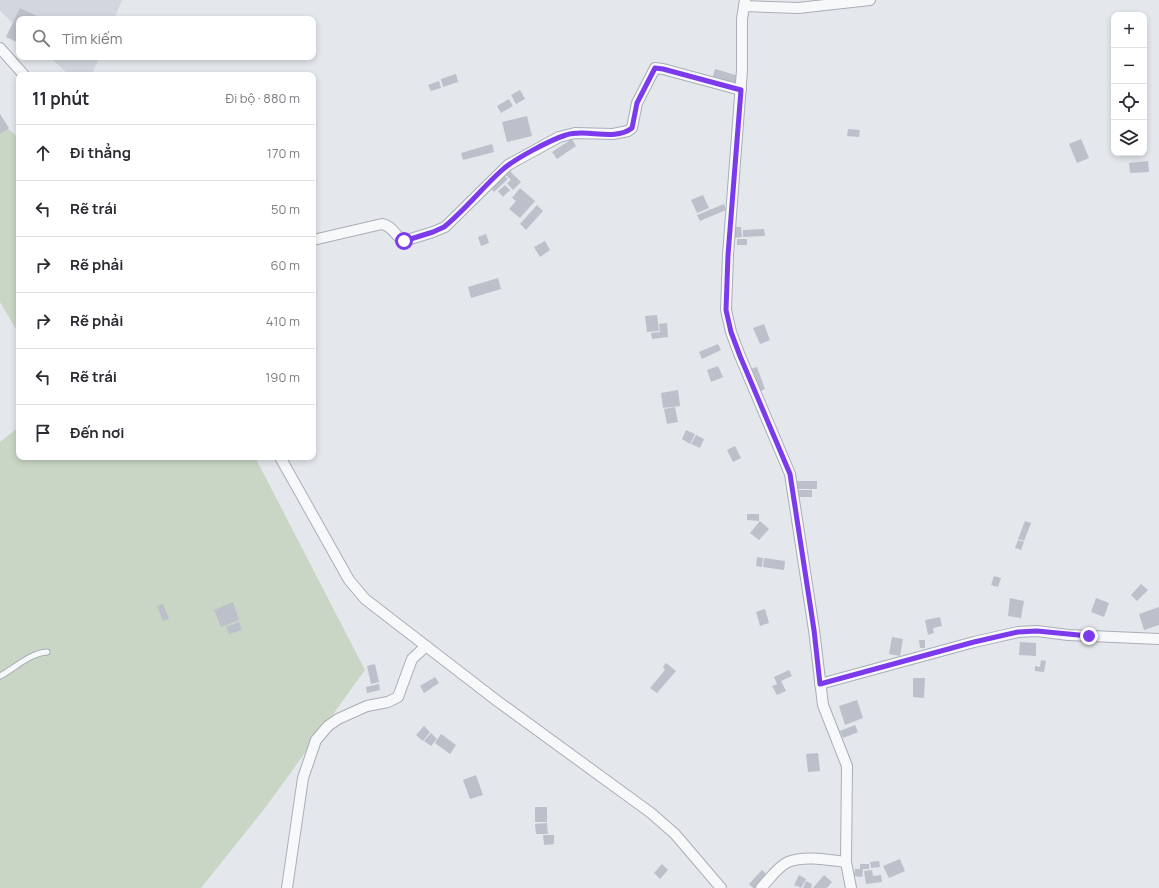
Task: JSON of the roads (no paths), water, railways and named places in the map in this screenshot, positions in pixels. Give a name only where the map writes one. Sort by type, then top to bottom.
[{"type":"street","points":[[850,888],[846,862],[847,766],[826,715],[820,684],[814,630],[790,474],[740,356],[726,314],[728,255],[741,90],[745,3],[798,8],[870,0]]},
{"type":"street","points":[[0,48],[21,72]]},
{"type":"street","points":[[316,239],[382,224],[388,225],[400,239],[404,241],[439,230],[451,222],[508,165],[559,137],[575,133],[613,134],[628,131],[632,128],[637,103],[655,68],[741,90]]},
{"type":"street","points":[[282,460],[349,580],[365,599],[496,700],[651,813],[675,834],[722,888]]},
{"type":"street","points":[[820,684],[974,642],[1018,632],[1032,631],[1075,635],[1159,639]]},
{"type":"street","points":[[287,888],[303,778],[316,740],[338,719],[367,706],[388,702],[398,697],[412,659],[426,646]]},
{"type":"street","points":[[761,888],[779,868],[787,862],[808,859],[846,862]]},
{"type":"lane","points":[[0,676],[31,657],[39,653],[47,652]]}]
